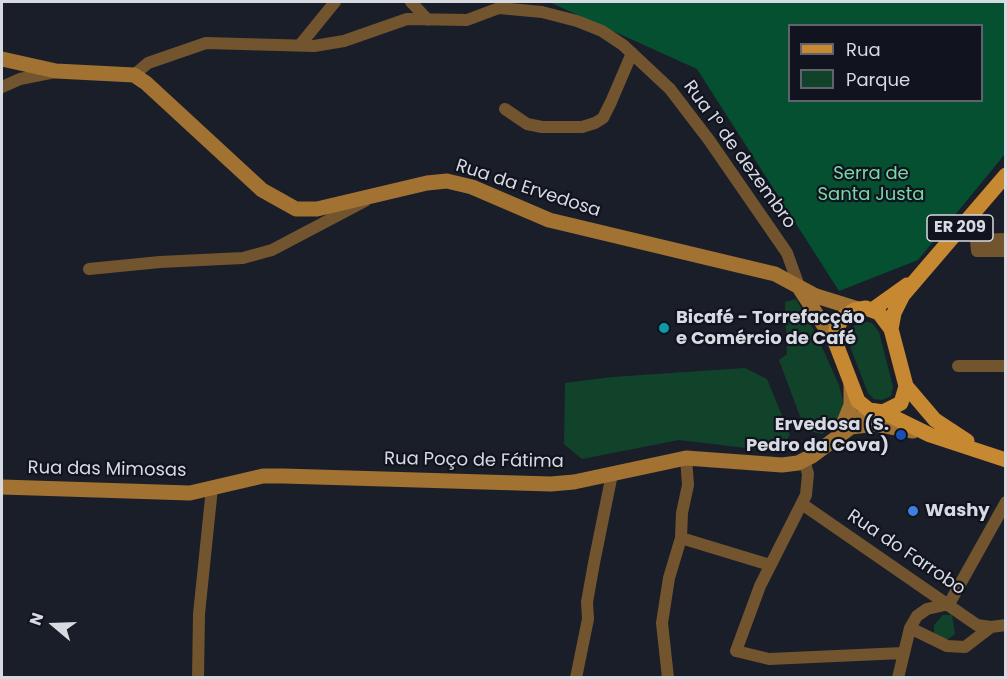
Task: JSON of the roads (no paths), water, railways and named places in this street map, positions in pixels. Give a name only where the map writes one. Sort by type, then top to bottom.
[{"type":"main road","name":"ER 209","points":[[891,329],[894,313],[914,280],[1005,176]]},
{"type":"main road","name":"ER 209","points":[[836,344],[836,330],[839,322],[849,313],[865,309],[914,280]]},
{"type":"main road","points":[[865,309],[886,320],[891,329],[906,386],[935,420],[1000,458]]},
{"type":"main road","points":[[836,344],[858,400],[876,411],[930,435],[1000,458]]},
{"type":"main road","points":[[876,411],[901,403],[906,386]]},
{"type":"street","points":[[300,45],[335,2]]},
{"type":"street","points":[[411,2],[428,20]]},
{"type":"street","name":"Rua 1º de dezembro","points":[[134,75],[148,63],[180,49],[206,42],[300,45],[344,41],[407,19],[467,20],[499,9],[542,12],[602,31],[632,53],[670,88],[710,140],[787,253],[800,289]]},
{"type":"street","points":[[505,109],[527,123],[542,127],[582,127],[595,123],[603,118],[632,53]]},
{"type":"street","points":[[2,59],[56,71],[134,75]]},
{"type":"street","points":[[2,87],[20,79],[56,71]]},
{"type":"street","name":"Rua da Ervedosa","points":[[134,75],[146,83],[262,190],[296,209],[317,209],[427,183],[447,181],[481,191],[549,220],[775,274],[800,289],[865,309]]},
{"type":"street","points":[[89,268],[243,258],[289,242],[371,197]]},
{"type":"street","points":[[1005,239],[976,240],[977,251],[1005,251]]},
{"type":"street","name":"Rua da Ervedosa","points":[[800,289],[836,344]]},
{"type":"street","points":[[958,366],[1005,366]]},
{"type":"street","points":[[836,439],[848,418],[851,384]]},
{"type":"street","name":"Rua Poço de Fátima","points":[[212,488],[263,476],[551,484],[574,482],[686,458],[782,465],[804,460],[876,411]]},
{"type":"street","points":[[851,427],[875,424],[930,435]]},
{"type":"street","points":[[668,678],[662,623],[669,578],[681,538],[687,485],[686,458]]},
{"type":"street","points":[[804,460],[808,474],[806,495],[770,565],[736,651],[769,659],[903,653]]},
{"type":"street","points":[[576,678],[588,619],[587,602],[612,474]]},
{"type":"street","name":"Rua das Mimosas","points":[[2,487],[185,493],[212,488]]},
{"type":"street","points":[[198,678],[199,614],[212,488]]},
{"type":"street","points":[[898,678],[910,628],[917,616],[927,609],[949,604],[1005,502]]},
{"type":"street","name":"Rua do Farrobo","points":[[802,504],[977,625],[991,627]]},
{"type":"street","points":[[681,538],[770,565]]},
{"type":"street","points":[[910,628],[947,646],[965,648],[991,627],[1005,625]]},
{"type":"place","name":"Bicafé - Torrefacção e Comércio de Café","points":[[664,328]]},
{"type":"place","name":"Ervedosa (S. Pedro da Cova)","points":[[901,435]]},
{"type":"place","name":"Washy","points":[[913,511]]},
{"type":"park label","name":"Serra de Santa Justa","points":[[871,184]]}]
